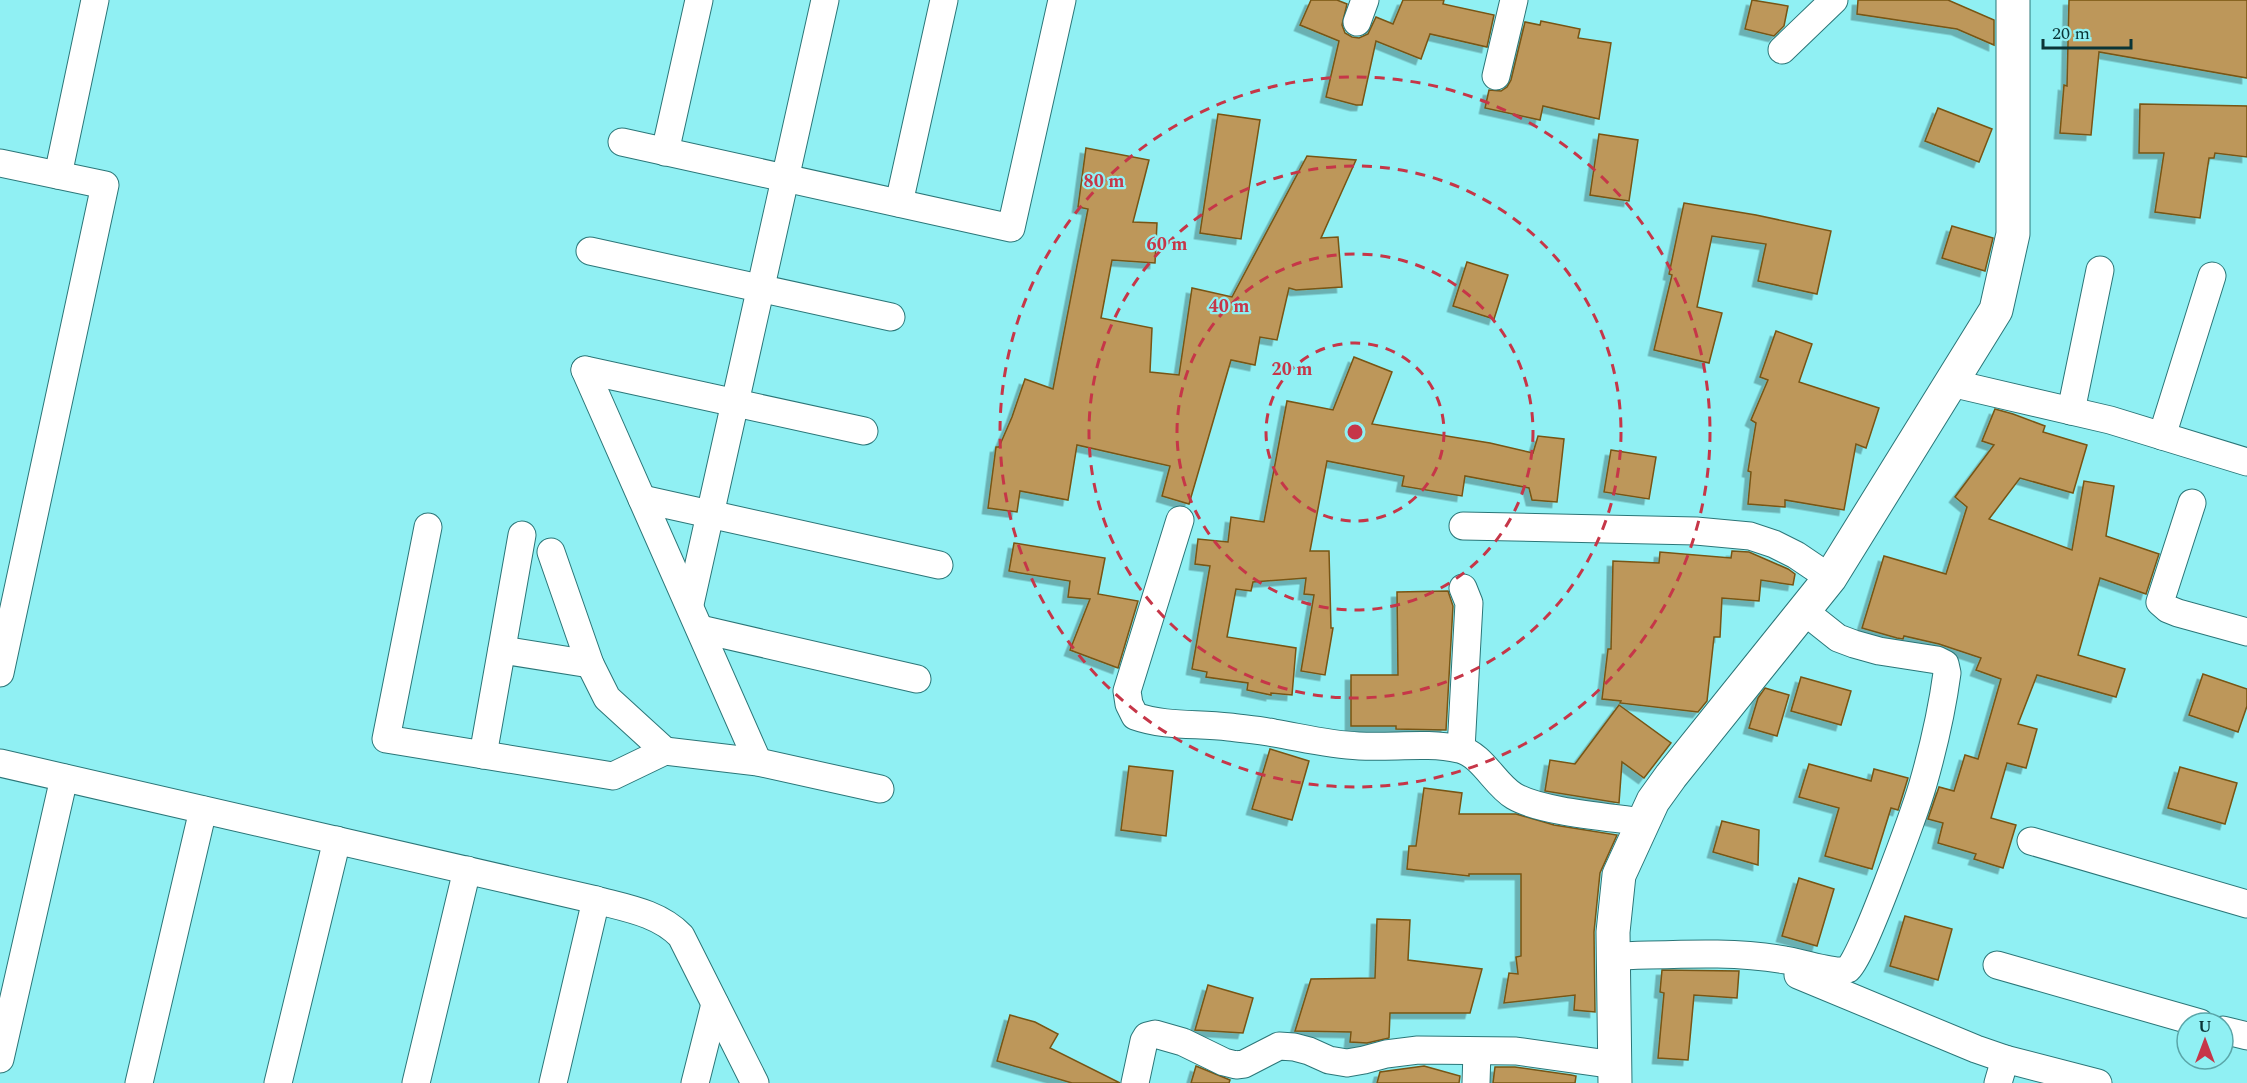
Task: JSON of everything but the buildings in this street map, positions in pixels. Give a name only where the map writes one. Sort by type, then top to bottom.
[{"type":"street","points":[[57,175],[95,0]]},
{"type":"street","points":[[665,152],[699,0]]},
{"type":"street","points":[[690,604],[825,0]]},
{"type":"street","points":[[899,203],[944,0]]},
{"type":"street","points":[[622,142],[1011,228],[1062,0]]},
{"type":"street","points":[[1496,76],[1514,0]]},
{"type":"street","points":[[1782,50],[1834,0]]},
{"type":"street","points":[[1135,1083],[1144,1041],[1147,1036],[1155,1034],[1183,1042],[1224,1062],[1236,1065],[1244,1064],[1280,1046],[1294,1047],[1329,1060],[1347,1063],[1386,1054],[1418,1050],[1516,1051],[1615,1074],[1613,956],[1619,875],[1642,822],[1653,801],[1671,776],[1830,578],[1996,310],[2013,234],[2013,0]]},
{"type":"street","points":[[0,163],[105,185],[0,673]]},
{"type":"street","points":[[590,251],[891,318]]},
{"type":"street","points":[[2071,411],[2100,270]]},
{"type":"street","points":[[2162,436],[2212,276]]},
{"type":"street","points":[[758,762],[585,370],[864,431]]},
{"type":"street","points":[[1951,383],[2071,411],[2247,462]]},
{"type":"street","points":[[642,499],[939,565]]},
{"type":"street","points":[[2192,503],[2160,602],[2178,613],[2247,632]]},
{"type":"street","points":[[1180,520],[1127,691],[1129,704],[1135,716],[1172,724],[1220,726],[1347,745],[1428,746],[1461,749],[1478,760],[1498,783],[1514,795],[1532,803],[1642,822]]},
{"type":"street","points":[[428,526],[386,739],[613,776],[665,751],[758,762],[880,789]]},
{"type":"street","points":[[1463,526],[1696,531],[1750,536],[1796,555],[1830,578]]},
{"type":"street","points":[[483,755],[522,535]]},
{"type":"street","points":[[551,552],[590,664],[607,698],[665,751]]},
{"type":"street","points":[[1461,749],[1469,603],[1463,588]]},
{"type":"street","points":[[1613,956],[1730,954],[1784,959],[1834,971],[1847,969],[1862,946],[1923,785],[1947,673],[1945,664],[1937,660],[1879,651],[1838,638],[1804,611]]},
{"type":"street","points":[[700,629],[916,679]]},
{"type":"street","points":[[501,650],[590,664]]},
{"type":"street","points":[[0,763],[596,900],[654,916],[670,925],[681,936],[755,1083]]},
{"type":"street","points":[[0,1059],[64,778]]},
{"type":"street","points":[[139,1083],[203,810]]},
{"type":"street","points":[[278,1083],[337,840]]},
{"type":"street","points":[[2031,841],[2247,904]]},
{"type":"street","points":[[416,1083],[467,870]]},
{"type":"street","points":[[554,1083],[596,900]]},
{"type":"street","points":[[1753,956],[1976,1049],[2002,1071],[2098,1083]]},
{"type":"street","points":[[1997,965],[2175,1016]]},
{"type":"street","points":[[695,1083],[715,1004]]},
{"type":"street","points":[[1476,1083],[1478,1052]]}]
